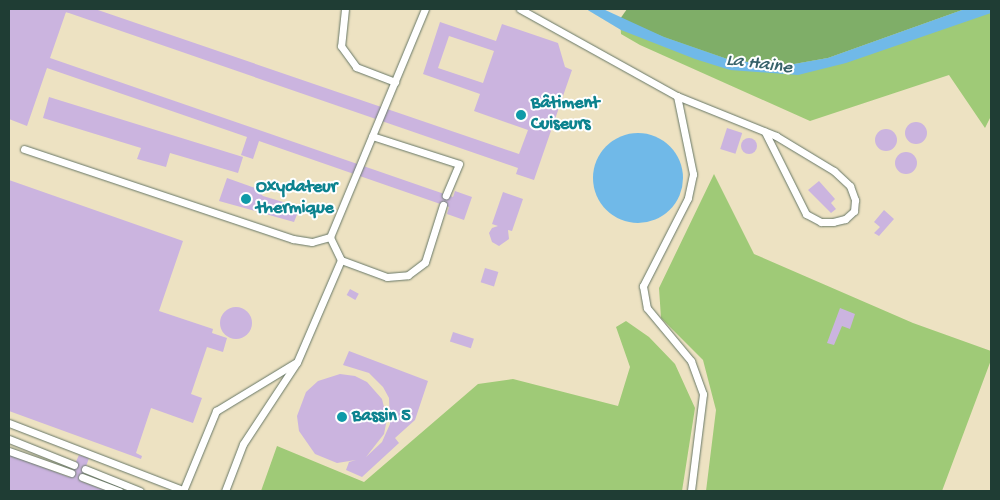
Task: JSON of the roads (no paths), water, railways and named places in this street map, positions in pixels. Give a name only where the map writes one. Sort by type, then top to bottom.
[{"type":"lane","points":[[345,9],[341,46],[356,67],[395,82]]},
{"type":"lane","points":[[425,9],[330,238],[341,260],[388,277],[408,275],[424,262],[443,205]]},
{"type":"lane","points":[[520,9],[677,96],[765,132],[834,171],[850,186],[855,200],[854,211],[845,219],[833,222],[821,222],[806,214],[765,132]]},
{"type":"lane","points":[[677,96],[693,174],[688,198],[643,286],[647,308],[691,361],[703,394],[691,491]]},
{"type":"lane","points":[[372,136],[459,164],[446,195]]},
{"type":"lane","points":[[24,149],[293,239],[312,242],[330,238]]},
{"type":"lane","points":[[225,491],[244,444],[298,362],[341,260]]},
{"type":"lane","points":[[9,423],[183,491],[216,412],[298,362]]},
{"type":"lane","points":[[9,439],[74,465]]},
{"type":"lane","points":[[9,451],[71,473]]},
{"type":"lane","points":[[85,469],[140,491]]},
{"type":"lane","points":[[82,477],[119,491]]},
{"type":"water","name":"La Haine","points":[[586,9],[603,9],[664,37],[730,60],[783,66],[828,58],[965,9],[991,9],[991,13],[846,63],[798,75],[730,70],[695,59],[621,30]]},
{"type":"water","points":[[638,133],[655,137],[670,146],[679,161],[683,178],[679,195],[670,210],[655,219],[638,223],[621,219],[606,210],[597,195],[593,178],[597,161],[606,146],[621,137]]},
{"type":"place","name":"Bâtiment Cuiseurs","points":[[521,115]]},
{"type":"place","name":"Oxydateur thermique","points":[[246,199]]},
{"type":"place","name":"Bassin 5","points":[[342,417]]}]
